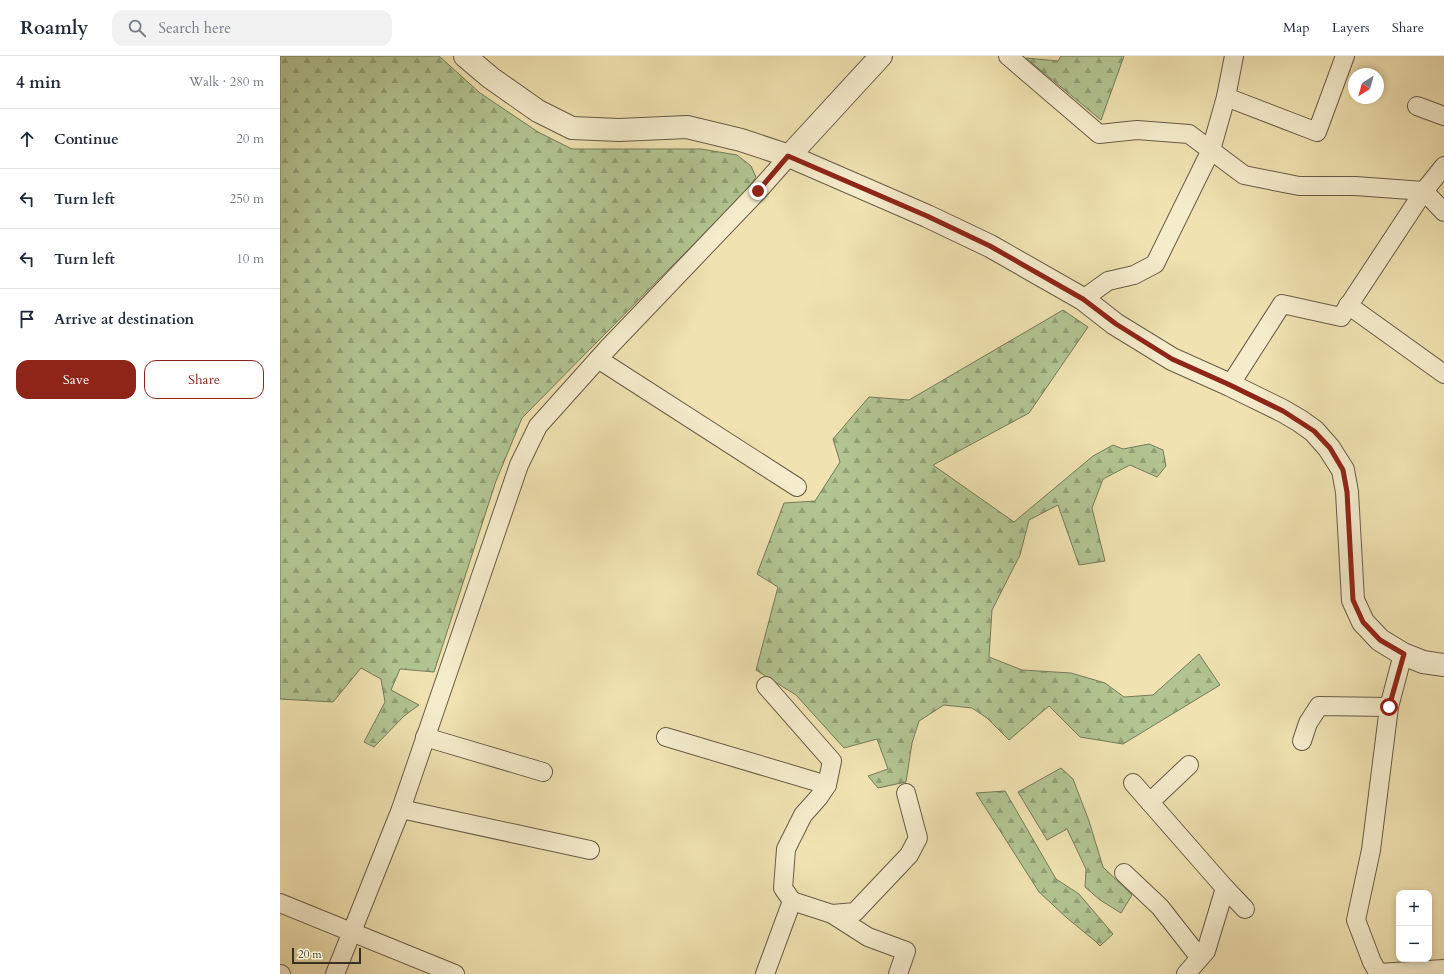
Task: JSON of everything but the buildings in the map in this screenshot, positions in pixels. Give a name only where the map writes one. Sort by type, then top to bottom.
[{"type":"street","points":[[465,56],[491,78],[538,111],[572,128],[618,130],[687,127],[740,140],[788,156],[927,216],[990,246],[1083,299],[1116,324],[1172,359],[1230,385],[1300,421],[1314,431],[1330,448],[1343,470],[1347,492],[1353,600],[1363,622],[1380,640],[1404,654],[1423,662],[1444,665]]},
{"type":"street","points":[[335,974],[401,809],[519,465],[538,426],[598,359],[758,191],[788,156],[881,56]]},
{"type":"street","points":[[1008,56],[1099,134],[1137,130],[1189,134],[1244,175],[1299,186],[1355,186],[1424,191],[1444,212]]},
{"type":"street","points":[[1083,299],[1108,281],[1134,274],[1155,264],[1211,150],[1226,97],[1234,56]]},
{"type":"street","points":[[1226,97],[1317,132],[1345,56]]},
{"type":"street","points":[[1417,106],[1444,116]]},
{"type":"street","points":[[1230,385],[1282,304],[1341,317],[1424,191],[1444,166]]},
{"type":"street","points":[[1348,306],[1444,374]]},
{"type":"street","points":[[598,359],[796,487]]},
{"type":"street","points":[[1404,654],[1389,707],[1371,850],[1356,920],[1372,962],[1379,973],[1444,968]]},
{"type":"street","points":[[766,686],[832,761],[827,785],[819,797],[803,815],[786,849],[783,888],[792,901],[832,914],[868,937],[906,951],[898,974]]},
{"type":"street","points":[[1302,741],[1308,723],[1319,706],[1389,707]]},
{"type":"street","points":[[426,737],[543,772]]},
{"type":"street","points":[[666,737],[827,785]]},
{"type":"street","points":[[1150,802],[1189,765]]},
{"type":"street","points":[[1133,783],[1245,909]]},
{"type":"street","points":[[832,914],[855,912],[909,855],[918,838],[906,793]]},
{"type":"street","points":[[401,809],[590,850]]},
{"type":"street","points":[[1124,873],[1160,907],[1200,958]]},
{"type":"street","points":[[1186,974],[1206,951],[1226,888]]},
{"type":"street","points":[[765,974],[792,901]]},
{"type":"street","points":[[280,903],[455,974]]},
{"type":"green space","points":[[280,56],[439,56],[480,93],[538,132],[572,149],[701,149],[737,155],[751,166],[756,177],[746,191],[522,418],[496,481],[434,672],[400,669],[391,690],[419,705],[404,716],[374,747],[364,742],[385,702],[381,679],[361,668],[333,702],[280,699]]},
{"type":"green space","points":[[1061,56],[1124,56],[1101,120],[1026,58],[1058,61]]},
{"type":"green space","points":[[1063,310],[1088,327],[1029,413],[933,465],[1014,522],[1093,456],[1113,445],[1123,449],[1149,444],[1163,450],[1166,466],[1157,477],[1130,465],[1103,479],[1092,508],[1105,561],[1079,565],[1058,505],[1029,520],[1020,555],[992,610],[989,657],[1022,670],[1071,673],[1105,683],[1124,697],[1153,695],[1199,654],[1220,685],[1123,744],[1080,737],[1049,706],[1009,740],[987,718],[972,708],[944,705],[919,721],[912,743],[906,782],[878,788],[868,776],[888,769],[877,739],[844,748],[796,695],[756,670],[778,587],[757,574],[784,503],[815,501],[840,462],[833,439],[869,397],[909,400]]},
{"type":"green space","points":[[1061,768],[1073,779],[1089,821],[1103,867],[1132,895],[1121,913],[1100,900],[1085,887],[1086,869],[1067,829],[1047,840],[1018,792]]},
{"type":"green space","points":[[1005,791],[1056,879],[1079,894],[1113,934],[1100,946],[1039,892],[976,793]]},
{"type":"route","points":[[758,191],[788,156],[927,216],[990,246],[1083,299],[1116,324],[1172,359],[1283,411],[1314,431],[1330,448],[1343,470],[1347,492],[1353,600],[1363,622],[1380,640],[1404,654],[1389,707]]}]
